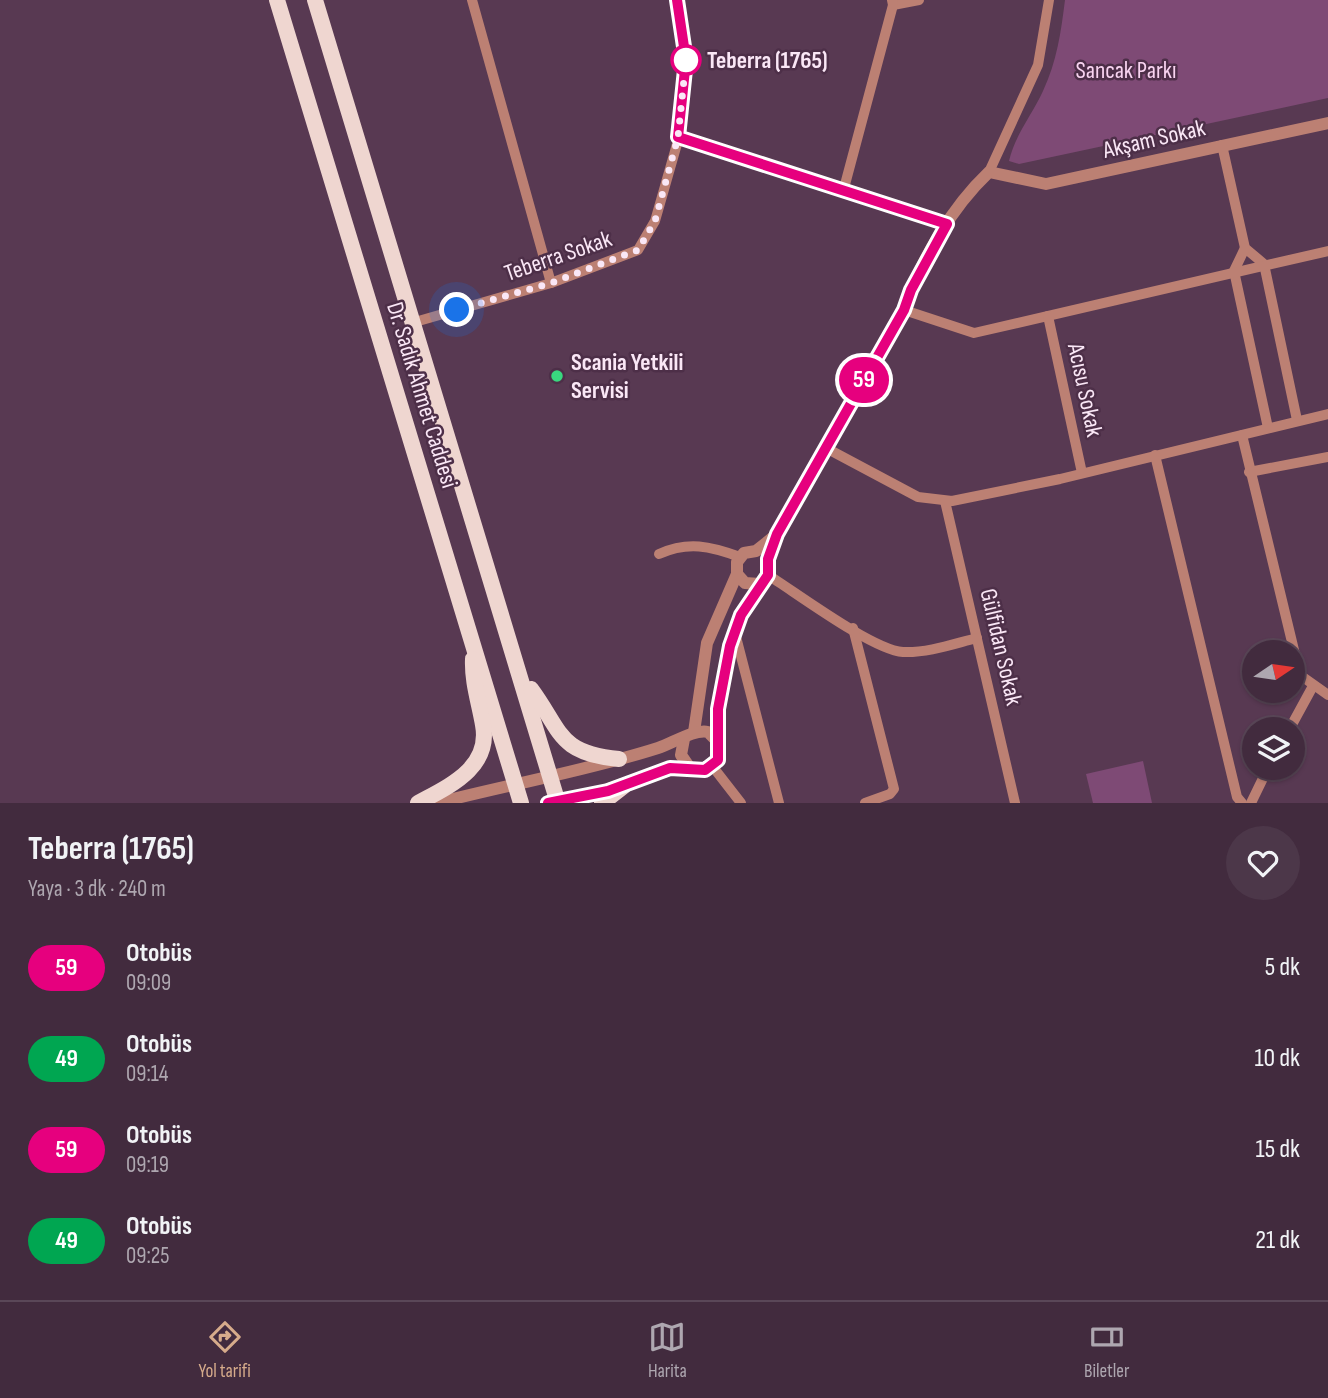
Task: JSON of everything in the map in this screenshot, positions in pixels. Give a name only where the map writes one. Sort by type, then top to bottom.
[{"type":"main road","name":"Dr. Sadık Ahmet Caddesi","points":[[277,0],[521,803]]},
{"type":"main road","name":"Dr. Sadık Ahmet Caddesi","points":[[316,0],[522,679],[550,776],[555,803]]},
{"type":"main road","points":[[418,803],[461,779],[476,762],[481,750],[484,726],[474,682],[475,646]]},
{"type":"main road","points":[[522,679],[564,740],[586,752],[619,759]]},
{"type":"main road","points":[[602,803],[624,786]]},
{"type":"street","points":[[472,0],[551,283]]},
{"type":"street","name":"Teberra Sokak","points":[[415,322],[551,283],[638,250],[655,221],[678,137],[686,60],[677,0]]},
{"type":"street","points":[[842,192],[892,3],[919,0]]},
{"type":"street","points":[[555,803],[624,786],[670,768],[705,770],[713,767],[720,751],[718,709],[735,632],[764,579],[777,534],[904,310],[911,290],[947,224],[967,192],[989,172],[1038,65],[1049,0]]},
{"type":"street","name":"Akşam Sokak","points":[[989,172],[1046,184],[1328,123]]},
{"type":"street","points":[[678,137],[947,224]]},
{"type":"street","points":[[1222,145],[1245,248],[1264,264],[1297,420]]},
{"type":"street","points":[[1245,248],[1234,271],[1268,428]]},
{"type":"street","points":[[904,310],[974,332],[1328,251]]},
{"type":"street","name":"Acısu Sokak","points":[[1048,316],[1082,474]]},
{"type":"street","points":[[826,448],[918,497],[946,500],[983,496],[1082,474],[1328,414]]},
{"type":"street","points":[[1242,435],[1300,675],[1328,695]]},
{"type":"street","points":[[1156,455],[1237,797],[1242,803]]},
{"type":"street","points":[[1249,472],[1328,457]]},
{"type":"street","name":"Gülfidan Sokak","points":[[946,500],[1015,803]]},
{"type":"street","points":[[659,554],[688,544],[713,547],[740,557],[756,551],[777,534]]},
{"type":"street","points":[[756,551],[768,559]]},
{"type":"street","points":[[690,768],[681,755],[689,736],[707,643],[737,574],[740,557]]},
{"type":"street","points":[[737,574],[745,583],[764,579],[877,643],[900,652],[922,651],[977,638]]},
{"type":"street","points":[[853,628],[894,789],[890,794],[865,803]]},
{"type":"street","points":[[735,632],[779,803]]},
{"type":"street","points":[[1296,717],[1313,686]]},
{"type":"street","points":[[437,803],[619,759],[689,736],[708,732],[718,742]]},
{"type":"street","points":[[713,767],[741,803]]},
{"type":"street","points":[[1251,803],[1262,780]]},
{"type":"green space","name":"Sancak Parkı","points":[[1065,0],[1328,0],[1328,98],[1019,164],[1009,161],[1015,142],[1052,69]]},
{"type":"green space","points":[[1143,761],[1152,803],[1093,803],[1086,774]]},
{"type":"bus line","name":"59","points":[[548,803],[608,791],[670,768],[705,770],[713,767],[718,760],[718,709],[730,646],[741,615],[768,575],[768,559],[777,534],[904,310],[911,290],[947,224],[678,137],[686,60],[677,0]]},
{"type":"place","name":"Teberra (1765)","points":[[686,60]]},
{"type":"place","name":"Scania Yetkili Servisi","points":[[557,376]]},
{"type":"route","points":[[457,310],[551,283],[638,250],[655,221],[678,137],[686,60]]}]
